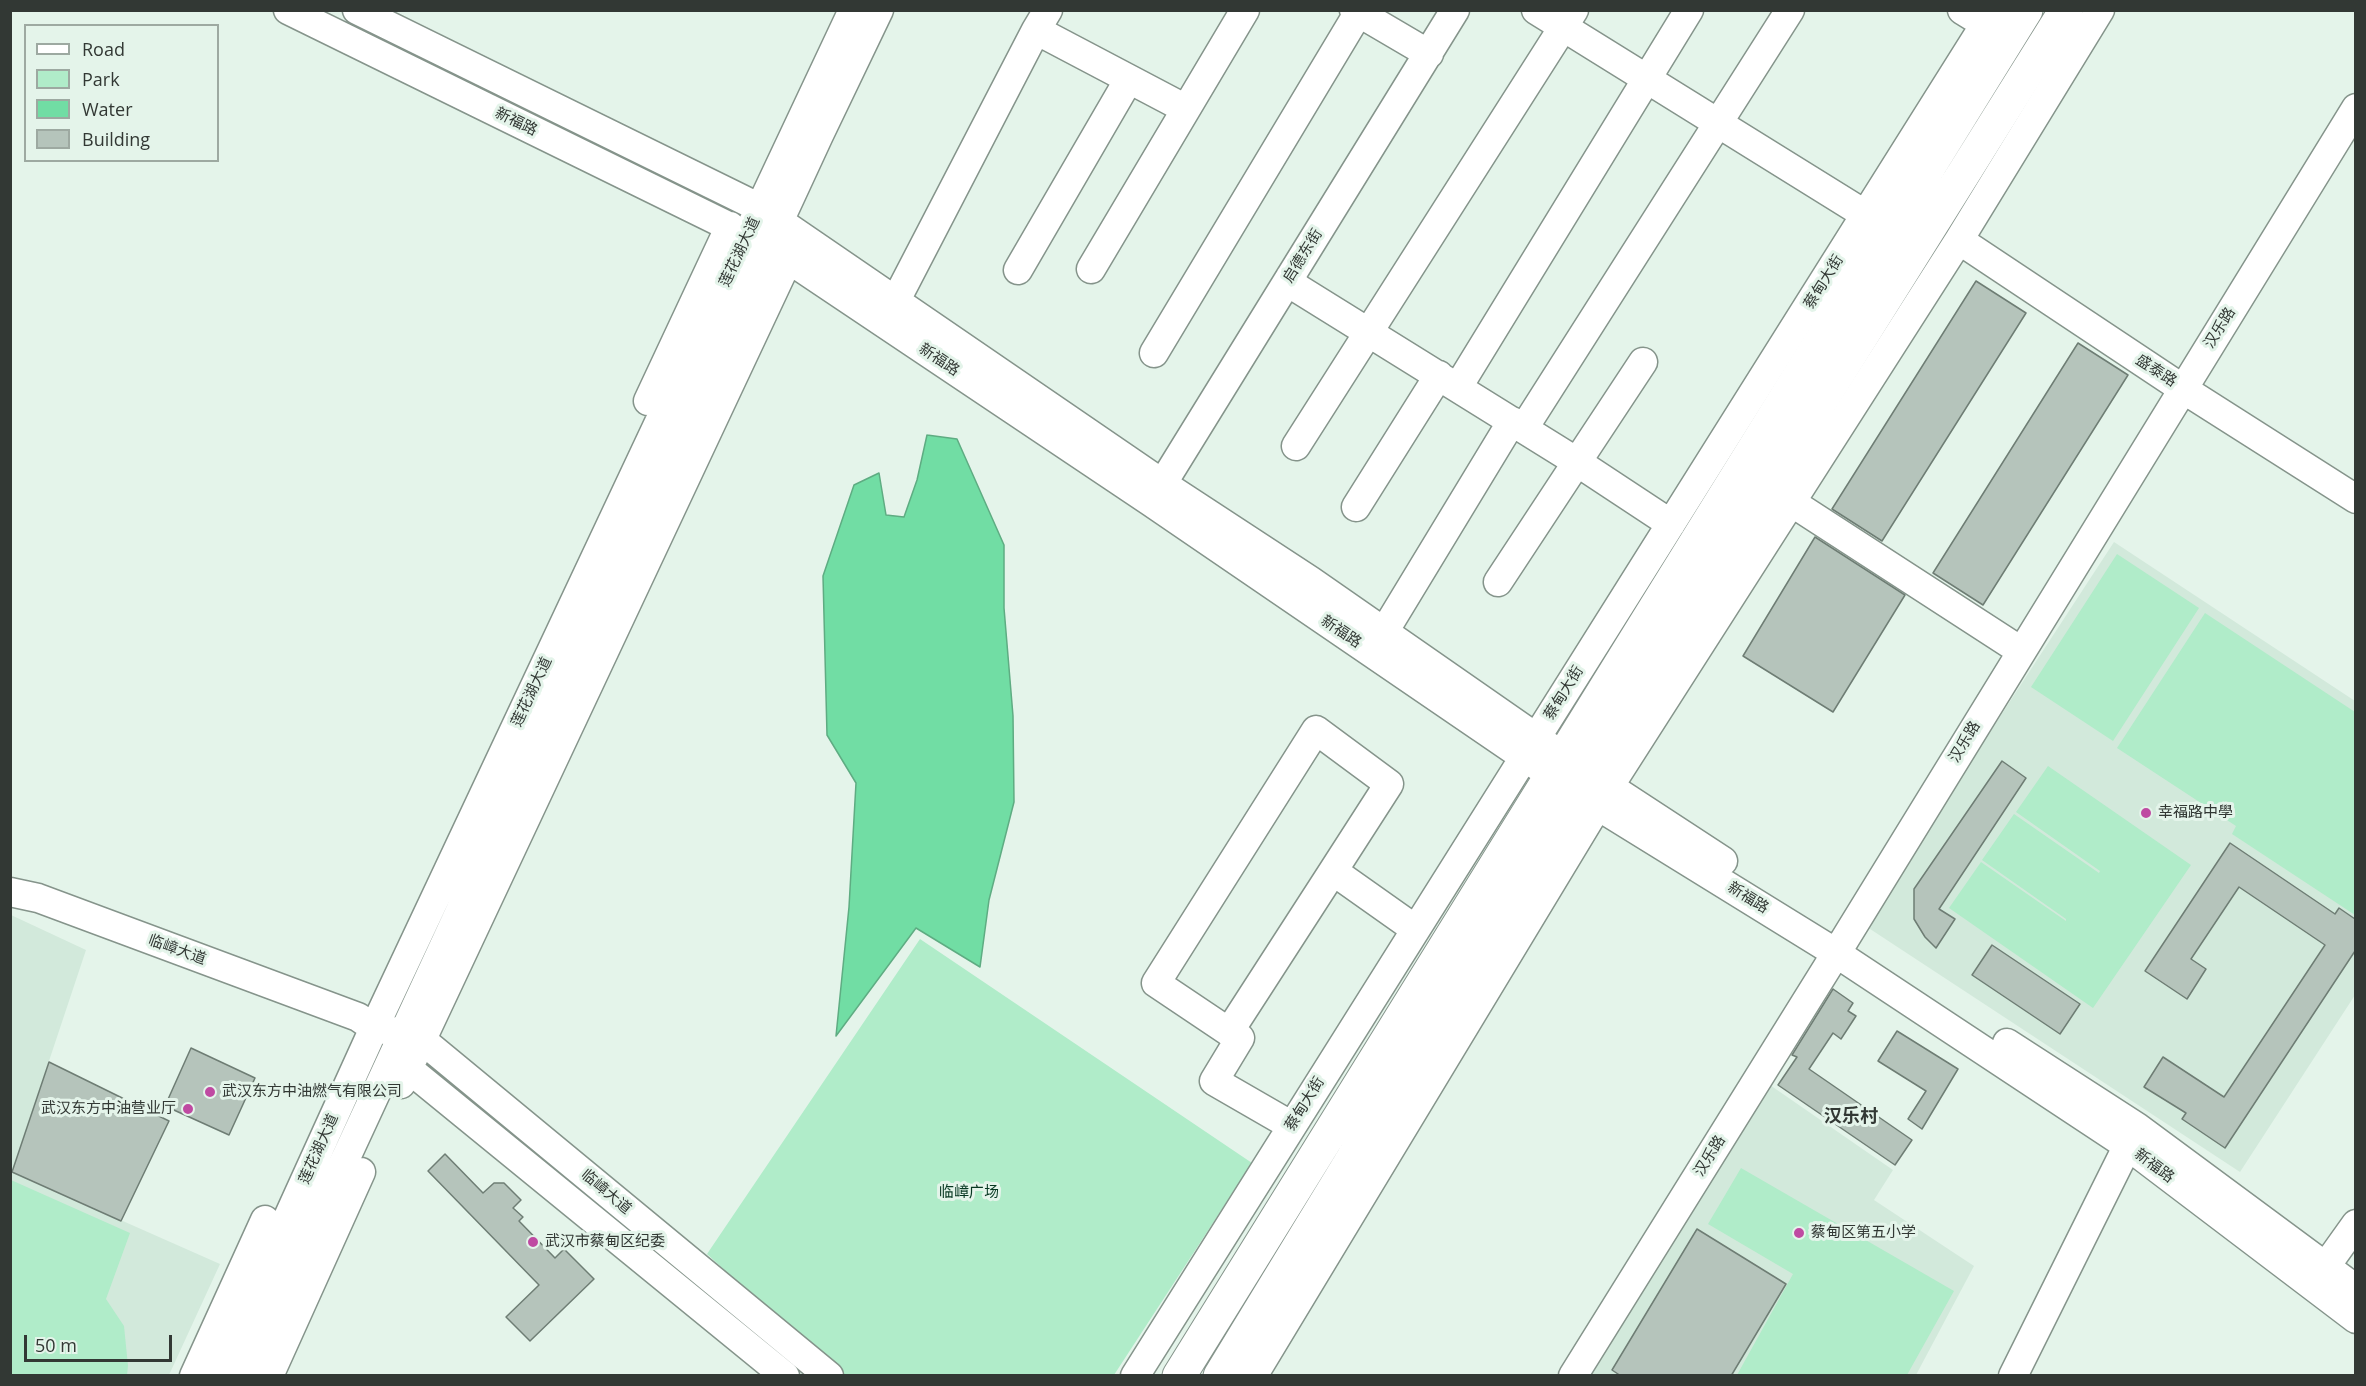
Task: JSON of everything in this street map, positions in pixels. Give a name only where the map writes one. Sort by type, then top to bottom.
[{"type":"main road","name":"蔡甸大街","points":[[1179,1376],[1581,781],[1988,21],[2026,10]]},
{"type":"main road","name":"蔡甸大街","points":[[1220,1376],[1581,781],[2066,10]]},
{"type":"street","name":"新福路","points":[[288,10],[762,233],[1157,493],[1581,781],[1841,946],[2132,1136],[2317,1275],[2355,1319]]},
{"type":"street","name":"新福路","points":[[357,10],[762,233],[895,302],[1157,493],[1384,632],[1530,747]]},
{"type":"street","name":"莲花湖大道","points":[[269,1376],[406,1050],[762,233],[853,10]]},
{"type":"street","name":"莲花湖大道","points":[[194,1376],[366,1022],[762,233],[879,10]]},
{"type":"street","name":"启德东街","points":[[1157,493],[1455,10]]},
{"type":"street","points":[[1536,10],[1569,19],[1648,79],[1866,215]]},
{"type":"street","points":[[1356,507],[1448,381],[1648,79],[1689,10]]},
{"type":"street","points":[[1384,632],[1790,10]]},
{"type":"street","name":"蔡甸大街","points":[[1253,1376],[1581,781],[1791,502],[1959,240],[2100,10]]},
{"type":"street","points":[[1154,353],[1357,11],[1429,54]]},
{"type":"street","points":[[1091,269],[1186,109],[1236,13]]},
{"type":"street","points":[[1296,446],[1569,19]]},
{"type":"street","points":[[895,302],[1042,20],[1129,78],[1186,109]]},
{"type":"street","name":"蔡甸大街","points":[[1135,1376],[1988,21]]},
{"type":"street","points":[[1018,270],[1129,78]]},
{"type":"street","name":"汉乐路","points":[[1574,1376],[1841,946],[2355,108]]},
{"type":"street","name":"盛泰路","points":[[1959,240],[2183,389],[2355,499]]},
{"type":"street","points":[[1290,277],[1297,288],[1577,462],[1671,524]]},
{"type":"street","points":[[1498,582],[1643,362]]},
{"type":"street","points":[[1791,502],[2021,651]]},
{"type":"street","points":[[1229,1032],[1389,784],[1316,730],[1156,983],[1229,1032],[1239,1038],[1214,1081],[1292,1126]]},
{"type":"street","points":[[1333,871],[1415,929]]},
{"type":"street","name":"临嶂大道","points":[[10,892],[38,898],[366,1022],[406,1050],[829,1376]]},
{"type":"street","name":"莲花湖大道","points":[[216,1376],[366,1022]]},
{"type":"street","name":"莲花湖大道","points":[[245,1376],[406,1050]]},
{"type":"street","name":"临嶂大道","points":[[406,1050],[785,1376]]},
{"type":"street","points":[[2013,1376],[2132,1136]]},
{"type":"street","points":[[2317,1275],[2355,1224]]},
{"type":"street","name":"新福路","points":[[2317,1275],[2355,1289]]},
{"type":"shaded area","name":"幸福路中學","points":[[2114,542],[2355,701],[2355,995],[2240,1172],[1864,925]]},
{"type":"shaded area","points":[[11,915],[86,950],[12,1172],[220,1264],[169,1375],[11,1376]]},
{"type":"shaded area","name":"蔡甸区第五小学","points":[[1767,1083],[1893,1170],[1874,1200],[1974,1266],[1916,1375],[1585,1376]]},
{"type":"green space","points":[[2117,554],[2199,608],[2113,741],[2031,687]]},
{"type":"green space","points":[[2205,613],[2355,712],[2355,915],[2232,834],[2236,826],[2117,748]]},
{"type":"green space","points":[[2048,766],[2191,865],[2093,1008],[1949,908],[1981,862],[2066,921],[1982,860],[2014,814],[2099,873],[2100,871],[2016,812]]},
{"type":"green space","name":"临嶂广场","points":[[920,939],[1252,1163],[1114,1375],[839,1375],[707,1254]]},
{"type":"green space","points":[[1741,1168],[1954,1291],[1907,1375],[1737,1375],[1793,1274],[1708,1224]]},
{"type":"green space","points":[[11,1180],[130,1233],[106,1299],[124,1326],[127,1375],[11,1375]]},
{"type":"water","points":[[927,435],[957,439],[1004,545],[1004,608],[1013,716],[1014,802],[989,900],[980,967],[916,928],[836,1036],[849,907],[856,783],[827,735],[823,576],[854,485],[879,473],[886,515],[904,517],[917,480]]},
{"type":"building","points":[[1976,281],[2026,313],[1882,541],[1832,509]]},
{"type":"building","points":[[2078,343],[2128,375],[1983,605],[1933,573]]},
{"type":"building","points":[[1815,537],[1905,595],[1833,712],[1743,656]]},
{"type":"building","points":[[2002,761],[2026,778],[1939,909],[1955,919],[1936,948],[1925,937],[1914,919],[1914,889]]},
{"type":"building","points":[[2230,843],[2335,914],[2339,908],[2355,919],[2355,951],[2225,1148],[2182,1119],[2186,1113],[2144,1087],[2163,1057],[2224,1097],[2325,945],[2239,887],[2191,959],[2206,969],[2187,999],[2145,971]]},
{"type":"building","points":[[1992,945],[2080,1004],[2060,1034],[1972,975]]},
{"type":"building","points":[[1833,989],[1853,1003],[1848,1011],[1856,1016],[1841,1039],[1833,1033],[1809,1069],[1912,1140],[1895,1165],[1778,1085],[1797,1057],[1792,1055]]},
{"type":"building","points":[[1897,1031],[1958,1069],[1922,1129],[1908,1119],[1926,1091],[1878,1061]]},
{"type":"building","name":"武汉东方中油燃气有限公司","points":[[191,1048],[255,1078],[229,1135],[165,1106]]},
{"type":"building","points":[[49,1062],[169,1121],[121,1221],[12,1172]]},
{"type":"building","points":[[445,1154],[483,1193],[494,1183],[504,1183],[521,1200],[513,1208],[523,1217],[519,1221],[555,1258],[564,1249],[594,1279],[530,1341],[506,1317],[539,1285],[428,1171]]},
{"type":"building","points":[[1697,1229],[1786,1284],[1731,1376],[1621,1376],[1612,1370]]},
{"type":"place","name":"幸福路中學","points":[[2146,813]]},
{"type":"place","name":"武汉东方中油燃气有限公司","points":[[210,1092]]},
{"type":"place","name":"武汉东方中油营业厅","points":[[188,1109]]},
{"type":"place","name":"蔡甸区第五小学","points":[[1799,1233]]},
{"type":"place","name":"武汉市蔡甸区纪委","points":[[533,1242]]},
{"type":"district","name":"汉乐村","points":[[1851,1117]]}]
